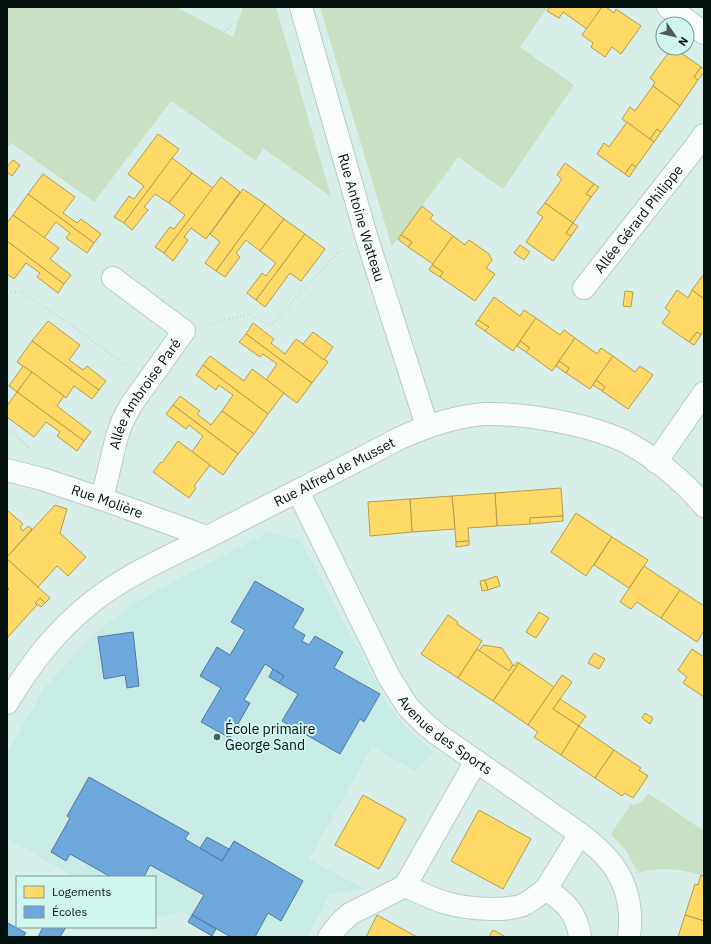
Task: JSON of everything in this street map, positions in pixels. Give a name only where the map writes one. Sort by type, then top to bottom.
[{"type":"street","name":"Rue Antoine Watteau","points":[[301,7],[367,240],[427,426]]},
{"type":"street","points":[[668,7],[704,33]]},
{"type":"street","name":"Allée Gérard Philippe","points":[[584,288],[700,148]]},
{"type":"street","name":"Allée Ambroise Paré","points":[[102,499],[117,436],[123,420],[131,405],[184,331],[113,278]]},
{"type":"street","points":[[656,462],[704,394]]},
{"type":"street","name":"Rue Alfred de Musset","points":[[7,703],[44,648],[58,632],[93,601],[132,576],[400,438],[427,426],[455,418],[484,414],[541,418],[577,426],[624,442],[656,462],[684,485],[704,506]]},
{"type":"street","name":"Rue Molière","points":[[7,470],[42,479],[102,499],[207,537]]},
{"type":"street","name":"Avenue des Sports","points":[[298,491],[389,677],[408,707],[424,723],[476,762],[580,834],[609,860],[624,883],[628,898],[630,913],[629,937]]},
{"type":"street","points":[[330,937],[339,924],[350,914],[405,886],[476,762]]},
{"type":"street","points":[[405,886],[436,901],[451,905],[472,908],[510,909],[525,904],[546,889],[580,834]]},
{"type":"street","points":[[546,889],[563,901],[572,912],[578,926],[580,937]]},
{"type":"path","points":[[7,105],[50,7]]},
{"type":"path","points":[[134,7],[204,35],[223,32],[258,7]]},
{"type":"path","points":[[184,331],[248,314],[270,326],[338,252],[367,240]]},
{"type":"path","points":[[7,292],[21,292],[63,319],[148,381]]},
{"type":"shaded area","name":"École primaire George Sand","points":[[269,532],[300,540],[385,699],[406,728],[434,752],[415,771],[372,747],[309,859],[364,889],[330,894],[307,937],[230,937],[181,911],[156,919],[156,876],[72,876],[7,838],[7,753],[43,690],[74,655],[100,629],[148,595]]},
{"type":"green space","points":[[7,7],[176,7],[233,37],[243,7],[276,7],[331,197],[263,148],[256,161],[171,101],[94,202],[11,143],[7,148]]},
{"type":"green space","points":[[320,7],[548,7],[520,47],[574,85],[503,189],[458,157],[392,247]]},
{"type":"green space","points":[[648,793],[704,831],[704,876],[671,869],[638,873],[627,852],[611,834],[631,804],[634,805],[643,801]]},
{"type":"building: Logements","points":[[550,7],[602,7],[587,29],[563,12],[559,18],[547,11]]},
{"type":"building: Logements","points":[[602,7],[606,7],[614,13],[616,9],[641,26],[621,54],[612,47],[605,57],[591,47],[593,43],[582,35]]},
{"type":"building: Logements","points":[[666,56],[685,56],[701,67],[694,77],[698,80],[680,106],[653,86],[655,82],[650,78]]},
{"type":"building: Logements","points":[[701,67],[704,69],[704,72],[698,80],[694,77]]},
{"type":"building: Logements","points":[[653,86],[680,106],[661,132],[657,129],[650,139],[622,119],[630,107],[635,111]]},
{"type":"building: Logements","points":[[627,122],[654,142],[636,167],[632,164],[625,174],[597,154],[604,143],[609,147]]},
{"type":"building: Logements","points":[[657,129],[661,132],[654,142],[650,139]]},
{"type":"building: Logements","points":[[158,134],[179,149],[124,223],[114,217],[129,196],[134,199],[144,186],[128,174]]},
{"type":"building: Logements","points":[[172,158],[192,173],[169,203],[155,194],[144,207],[148,210],[132,230],[124,223]]},
{"type":"building: Logements","points":[[13,160],[20,165],[12,176],[7,172],[7,167]]},
{"type":"building: Logements","points":[[565,163],[594,184],[586,194],[591,197],[573,223],[545,203],[562,179],[557,175]]},
{"type":"building: Logements","points":[[632,164],[636,167],[629,177],[625,174]]},
{"type":"building: Logements","points":[[192,173],[213,188],[164,253],[155,247],[170,227],[174,229],[185,215],[169,203]]},
{"type":"building: Logements","points":[[43,174],[75,197],[63,213],[77,223],[81,219],[101,234],[94,243],[28,194]]},
{"type":"building: Logements","points":[[221,177],[240,192],[206,239],[191,228],[184,237],[188,240],[173,261],[164,253]]},
{"type":"building: Logements","points":[[594,184],[599,187],[591,197],[586,194]]},
{"type":"building: Logements","points":[[243,189],[265,204],[216,271],[205,263],[220,242],[210,234]]},
{"type":"building: Logements","points":[[28,194],[94,243],[87,253],[66,238],[70,233],[56,222],[44,238],[13,215]]},
{"type":"building: Logements","points":[[545,203],[573,223],[566,233],[571,236],[553,261],[526,242],[543,217],[537,213]]},
{"type":"building: Logements","points":[[265,204],[284,219],[260,251],[246,240],[236,253],[240,257],[225,277],[216,271]]},
{"type":"building: Logements","points":[[422,206],[433,215],[430,219],[453,236],[433,264],[408,247],[412,242],[401,235]]},
{"type":"building: Logements","points":[[13,215],[59,248],[50,259],[71,275],[64,284],[7,241],[7,223]]},
{"type":"building: Logements","points":[[284,219],[305,234],[256,300],[247,293],[262,273],[266,276],[276,263],[260,251]]},
{"type":"building: Logements","points":[[573,223],[578,226],[571,236],[566,233]]},
{"type":"building: Logements","points":[[305,234],[325,249],[301,281],[290,273],[265,307],[256,300]]},
{"type":"building: Logements","points":[[401,235],[412,242],[408,247],[398,239]]},
{"type":"building: Logements","points":[[453,236],[465,245],[469,240],[489,254],[492,260],[486,268],[495,274],[475,301],[440,277],[443,272],[432,265]]},
{"type":"building: Logements","points":[[7,241],[64,284],[58,293],[37,277],[40,273],[26,263],[14,279],[7,274]]},
{"type":"building: Logements","points":[[520,245],[530,252],[524,260],[514,253]]},
{"type":"building: Logements","points":[[432,265],[443,272],[440,277],[429,270]]},
{"type":"building: Logements","points":[[704,274],[704,299],[692,290]]},
{"type":"building: Logements","points":[[677,290],[688,298],[692,290],[704,299],[704,331],[701,335],[697,332],[689,342],[662,323],[670,312],[665,308]]},
{"type":"building: Logements","points":[[625,291],[633,292],[631,307],[623,306]]},
{"type":"building: Logements","points":[[494,297],[520,316],[524,310],[536,318],[513,351],[485,331],[489,327],[478,320]]},
{"type":"building: Logements","points":[[536,318],[560,335],[564,330],[575,338],[552,371],[526,352],[530,348],[520,341]]},
{"type":"building: Logements","points":[[478,320],[489,327],[485,331],[475,324]]},
{"type":"building: Logements","points":[[48,321],[80,345],[69,360],[83,370],[87,366],[106,381],[99,390],[32,341]]},
{"type":"building: Logements","points":[[253,323],[274,339],[271,343],[285,354],[296,339],[328,362],[312,383],[246,334]]},
{"type":"building: Logements","points":[[313,332],[333,347],[324,360],[303,344]]},
{"type":"building: Logements","points":[[697,332],[701,335],[694,345],[689,342]]},
{"type":"building: Logements","points":[[246,334],[312,383],[297,403],[266,380],[277,364],[263,354],[260,357],[239,342]]},
{"type":"building: Logements","points":[[575,338],[597,354],[601,348],[613,356],[590,389],[566,373],[569,368],[559,361]]},
{"type":"building: Logements","points":[[32,341],[99,390],[92,399],[74,386],[66,398],[17,362]]},
{"type":"building: Logements","points":[[520,341],[530,348],[526,352],[517,346]]},
{"type":"building: Logements","points":[[210,356],[244,381],[252,369],[284,393],[268,414],[203,365]]},
{"type":"building: Logements","points":[[613,356],[635,372],[640,366],[653,375],[628,409],[602,391],[605,387],[596,380]]},
{"type":"building: Logements","points":[[559,361],[569,368],[566,373],[556,366]]},
{"type":"building: Logements","points":[[203,365],[268,414],[254,434],[222,411],[233,395],[219,385],[216,390],[196,375]]},
{"type":"building: Logements","points":[[23,366],[32,372],[17,392],[9,386]]},
{"type":"building: Logements","points":[[32,372],[64,396],[57,406],[91,432],[84,441],[17,392]]},
{"type":"building: Logements","points":[[596,380],[605,387],[602,391],[593,385]]},
{"type":"building: Logements","points":[[17,392],[84,441],[77,451],[57,436],[60,432],[46,422],[34,437],[7,417],[7,406]]},
{"type":"building: Logements","points":[[180,396],[200,411],[197,414],[211,425],[222,411],[254,434],[238,454],[173,405]]},
{"type":"building: Logements","points":[[173,405],[238,454],[223,475],[192,452],[203,436],[189,425],[186,429],[166,414]]},
{"type":"building: Logements","points":[[178,441],[210,465],[194,486],[196,488],[189,498],[153,472],[161,462],[162,463]]},
{"type":"building: Logements","points":[[561,488],[563,516],[530,518],[530,524],[497,526],[495,493]]},
{"type":"building: Logements","points":[[495,493],[497,526],[468,528],[469,541],[456,542],[452,496]]},
{"type":"building: Logements","points":[[452,496],[455,529],[412,532],[410,499]]},
{"type":"building: Logements","points":[[410,499],[412,532],[370,536],[368,502]]},
{"type":"building: Logements","points":[[55,505],[67,509],[60,533],[86,557],[68,576],[57,566],[38,587],[7,559],[7,557]]},
{"type":"building: Logements","points":[[7,510],[23,524],[20,527],[23,531],[28,526],[32,529],[7,557]]},
{"type":"building: Logements","points":[[576,513],[612,537],[586,576],[551,552]]},
{"type":"building: Logements","points":[[563,516],[563,521],[530,524],[530,518]]},
{"type":"building: Logements","points":[[612,537],[648,560],[629,588],[594,565]]},
{"type":"building: Logements","points":[[469,541],[469,545],[456,547],[456,542]]},
{"type":"building: Logements","points":[[7,559],[50,598],[45,603],[40,598],[35,603],[37,605],[7,638],[7,591],[9,589],[7,587]]},
{"type":"building: Logements","points":[[644,566],[680,590],[661,618],[637,602],[631,609],[620,602]]},
{"type":"building: Logements","points":[[497,576],[500,586],[488,590],[485,580]]},
{"type":"building: Logements","points":[[485,580],[488,590],[482,591],[480,581]]},
{"type":"building: Logements","points":[[680,590],[704,606],[704,631],[697,642],[661,618]]},
{"type":"building: Logements","points":[[40,598],[45,603],[41,607],[35,603]]},
{"type":"building: Logements","points":[[539,612],[549,618],[536,638],[526,632]]},
{"type":"building: Logements","points":[[448,615],[458,622],[457,624],[482,641],[458,678],[421,654]]},
{"type":"building: Logements","points":[[483,645],[502,648],[513,665],[509,671],[479,651]]},
{"type":"building: Logements","points":[[477,649],[509,671],[513,665],[514,666],[517,662],[519,663],[493,701],[458,678]]},
{"type":"building: Logements","points":[[692,649],[704,657],[704,697],[683,683],[687,677],[678,670]]},
{"type":"building: Logements","points":[[594,653],[605,659],[599,669],[588,663]]},
{"type":"building: Logements","points":[[519,663],[554,687],[528,725],[493,701]]},
{"type":"building: Logements","points":[[562,675],[572,682],[553,709],[579,726],[561,755],[534,737],[538,732],[528,725]]},
{"type":"building: Logements","points":[[560,699],[586,716],[579,726],[553,709]]},
{"type":"building: Logements","points":[[645,713],[653,718],[650,724],[642,718]]},
{"type":"building: Logements","points":[[579,726],[614,750],[595,778],[561,755]]},
{"type":"building: Logements","points":[[614,750],[641,768],[639,770],[648,776],[633,798],[625,793],[622,796],[595,778]]},
{"type":"building: Logements","points":[[363,795],[406,819],[379,869],[335,845]]},
{"type":"building: Logements","points":[[479,810],[531,839],[503,889],[451,861]]},
{"type":"building: Logements","points":[[701,875],[704,876],[704,921],[685,915],[695,884],[698,885]]},
{"type":"building: Logements","points":[[377,915],[417,937],[366,937]]},
{"type":"building: Logements","points":[[685,915],[704,921],[704,937],[678,937]]},
{"type":"building: Logements","points":[[493,930],[506,937],[489,937]]},
{"type":"building: Écoles","points":[[255,581],[304,609],[293,628],[305,635],[302,641],[309,645],[315,636],[343,652],[334,668],[380,694],[364,722],[360,719],[340,754],[282,721],[298,694],[279,683],[284,676],[265,664],[244,700],[250,703],[230,738],[201,722],[221,688],[200,676],[217,647],[230,655],[245,630],[231,622]]},
{"type":"building: Écoles","points":[[133,632],[139,686],[127,688],[125,675],[104,679],[98,637]]},
{"type":"building: Écoles","points":[[273,669],[284,676],[279,683],[269,677]]},
{"type":"building: Écoles","points":[[89,777],[189,833],[185,839],[222,861],[234,841],[303,881],[281,921],[268,913],[255,937],[231,937],[192,915],[204,895],[150,865],[144,876],[109,876],[70,854],[66,861],[51,852],[70,818],[67,816]]},
{"type":"building: Écoles","points":[[207,837],[229,849],[222,861],[200,848]]},
{"type":"building: Écoles","points":[[192,915],[216,929],[212,936],[188,922]]},
{"type":"building: Écoles","points":[[8,923],[26,933],[23,937],[7,937]]},
{"type":"building: Écoles","points":[[42,928],[65,928],[60,937],[38,937]]},
{"type":"place","name":"École primaire George Sand","points":[[217,737]]}]
